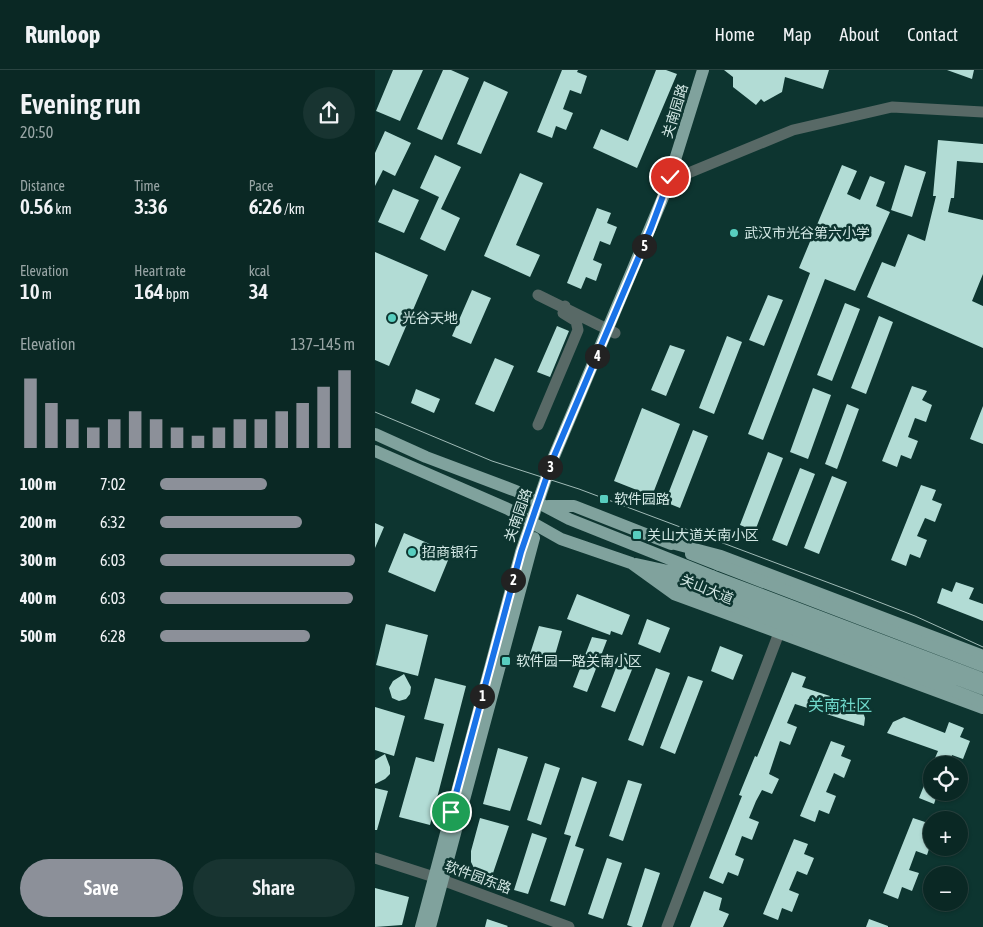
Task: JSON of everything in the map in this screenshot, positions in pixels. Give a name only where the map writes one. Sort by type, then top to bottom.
[{"type":"main road","name":"关南园路","points":[[421,927],[438,878],[535,524],[612,331],[658,231],[703,70]]},
{"type":"main road","name":"关南园路","points":[[672,180],[708,70]]},
{"type":"main road","name":"关山大道","points":[[375,434],[426,457],[516,490],[569,519],[684,564],[709,585]]},
{"type":"main road","name":"关山大道","points":[[375,451],[508,509],[561,539],[631,563],[674,594],[983,708]]},
{"type":"main road","points":[[542,504],[573,506],[665,541],[719,565],[983,666]]},
{"type":"main road","points":[[665,541],[721,556],[983,656]]},
{"type":"main road","points":[[631,563],[682,574],[983,702]]},
{"type":"main road","points":[[709,585],[983,679]]},
{"type":"main road","points":[[709,585],[983,689]]},
{"type":"main road","name":"关南园路","points":[[430,927],[438,878]]},
{"type":"street","points":[[672,180],[793,130],[892,107],[983,112]]},
{"type":"street","points":[[538,295],[565,306],[581,318],[612,331]]},
{"type":"street","points":[[538,425],[578,330],[576,321],[563,313],[565,306]]},
{"type":"street","points":[[667,927],[779,634],[796,584]]},
{"type":"street","name":"软件园东路","points":[[375,858],[438,878],[569,927]]},
{"type":"building","points":[[393,70],[423,70],[400,121],[376,111]]},
{"type":"building","points":[[443,70],[451,70],[469,78],[442,140],[417,129]]},
{"type":"building","points":[[562,70],[578,70],[577,72],[587,76],[581,94],[570,90],[563,109],[573,113],[566,130],[556,126],[552,138],[537,132]]},
{"type":"building","points":[[656,70],[666,70],[677,74],[637,168],[593,148],[601,129],[628,141]]},
{"type":"building","points":[[724,70],[829,70],[823,89],[785,77],[782,92],[764,102],[761,99],[756,105],[733,87],[733,77]]},
{"type":"building","points":[[947,70],[974,70],[972,79]]},
{"type":"building","points":[[484,81],[508,92],[481,154],[457,144]]},
{"type":"building","points":[[385,131],[411,143],[395,176],[383,170],[375,186],[375,153]]},
{"type":"building","points":[[938,140],[983,144],[983,163],[957,161],[954,198],[951,198],[948,212],[983,220],[983,274],[972,301],[983,306],[983,348],[867,297],[882,262],[895,267],[908,234],[925,241],[936,196],[933,196]]},
{"type":"building","points":[[435,155],[461,167],[441,209],[460,218],[445,251],[420,239],[439,197],[420,188]]},
{"type":"building","points":[[842,165],[857,171],[847,194],[860,200],[870,176],[885,182],[876,206],[890,212],[855,291],[825,279],[763,440],[748,434],[810,273],[799,268]]},
{"type":"building","points":[[905,165],[926,172],[912,217],[891,210]]},
{"type":"building","points":[[520,173],[543,183],[516,245],[540,255],[530,277],[484,256]]},
{"type":"building","points":[[393,189],[419,200],[404,233],[378,222]]},
{"type":"building","points":[[597,208],[611,213],[607,223],[617,227],[610,245],[600,241],[593,260],[602,264],[596,281],[586,277],[581,289],[567,283]]},
{"type":"building","name":"光谷天地","points":[[375,252],[428,275],[389,366],[375,360]]},
{"type":"building","points":[[472,290],[491,298],[471,344],[452,336]]},
{"type":"building","points":[[768,295],[783,300],[764,346],[749,340]]},
{"type":"building","points":[[845,303],[860,309],[832,381],[817,375]]},
{"type":"building","points":[[879,316],[893,322],[866,394],[851,388]]},
{"type":"building","points":[[557,326],[569,331],[550,377],[537,372]]},
{"type":"building","points":[[727,336],[742,342],[714,414],[699,408]]},
{"type":"building","points":[[670,345],[685,350],[666,396],[651,390]]},
{"type":"building","points":[[495,358],[514,366],[494,412],[475,404]]},
{"type":"building","points":[[912,386],[927,391],[922,400],[932,405],[926,422],[915,418],[908,437],[918,441],[911,459],[901,455],[897,467],[882,461]]},
{"type":"building","points":[[813,388],[831,395],[808,459],[790,452]]},
{"type":"building","points":[[416,389],[440,399],[434,413],[411,403]]},
{"type":"building","points":[[847,404],[859,409],[837,469],[825,464]]},
{"type":"building","points":[[983,406],[983,444],[970,439]]},
{"type":"building","points":[[642,408],[680,424],[652,496],[614,481]]},
{"type":"building","points":[[693,430],[708,436],[680,508],[665,502]]},
{"type":"building","points":[[768,452],[783,458],[755,531],[740,525]]},
{"type":"building","points":[[800,468],[815,474],[787,546],[772,540]]},
{"type":"building","points":[[832,476],[847,482],[819,554],[804,548]]},
{"type":"building","points":[[921,485],[936,490],[932,500],[942,504],[935,522],[925,518],[917,536],[927,540],[920,558],[910,554],[906,566],[891,560]]},
{"type":"building","points":[[375,523],[384,527],[375,548]]},
{"type":"building","points":[[404,533],[451,553],[435,592],[388,572]]},
{"type":"building","points":[[956,582],[974,588],[969,599],[983,604],[983,621],[937,603],[942,588],[952,592]]},
{"type":"building","points":[[577,594],[630,615],[622,635],[611,631],[610,635],[567,619]]},
{"type":"building","points":[[647,619],[670,628],[660,653],[638,644]]},
{"type":"building","points":[[386,624],[428,635],[418,676],[376,665]]},
{"type":"building","points":[[539,626],[562,631],[553,662],[529,657]]},
{"type":"building","points":[[592,637],[607,640],[587,692],[573,687]]},
{"type":"building","points":[[720,646],[743,655],[733,680],[711,671]]},
{"type":"building","points":[[622,652],[637,657],[615,712],[601,707]]},
{"type":"building","points":[[656,668],[670,673],[643,746],[628,740]]},
{"type":"building","points":[[792,672],[806,677],[802,687],[858,705],[862,709],[865,718],[864,726],[795,704],[787,723],[797,727],[790,745],[780,741],[769,774],[779,779],[772,794],[762,790],[756,801],[749,818],[759,822],[752,840],[742,836],[735,855],[744,859],[738,876],[728,872],[723,884],[709,878],[742,796],[739,795]]},
{"type":"building","points":[[404,674],[411,687],[410,694],[406,699],[399,701],[392,698],[389,688],[393,681]]},
{"type":"building","points":[[688,676],[703,681],[675,754],[660,748]]},
{"type":"building","points":[[435,678],[466,686],[430,825],[399,817],[416,757],[434,762],[444,724],[424,719]]},
{"type":"building","points":[[375,707],[405,716],[394,756],[375,750]]},
{"type":"building","points":[[904,717],[945,733],[949,722],[964,728],[960,737],[970,741],[964,756],[936,756],[938,751],[887,733],[893,722]]},
{"type":"building","points":[[831,741],[845,746],[841,756],[851,760],[844,778],[834,773],[826,792],[836,796],[829,814],[819,810],[815,822],[800,816]]},
{"type":"building","points":[[498,748],[528,757],[510,811],[483,804]]},
{"type":"building","points":[[385,754],[390,767],[390,774],[375,784],[375,760]]},
{"type":"building","points":[[545,763],[560,768],[541,825],[527,820]]},
{"type":"building","points":[[582,777],[597,782],[575,846],[584,849],[565,906],[550,901],[571,836],[564,834]]},
{"type":"building","points":[[628,780],[642,784],[623,841],[609,836]]},
{"type":"building","points":[[375,788],[388,791],[377,830],[375,830]]},
{"type":"building","points":[[923,788],[923,800],[919,798]]},
{"type":"building","points":[[480,818],[509,826],[491,879],[477,874],[471,862],[471,851]]},
{"type":"building","points":[[913,818],[923,821],[923,854],[916,851],[909,870],[919,873],[912,891],[902,887],[898,899],[883,893]]},
{"type":"building","points":[[532,833],[547,838],[528,894],[514,890]]},
{"type":"building","points":[[794,839],[808,844],[804,854],[814,858],[807,875],[797,871],[789,890],[799,894],[792,912],[782,908],[778,920],[763,914]]},
{"type":"building","points":[[607,858],[622,863],[603,919],[588,914]]},
{"type":"building","points":[[645,868],[660,873],[642,927],[633,927],[627,925]]},
{"type":"building","points":[[375,888],[409,897],[402,925],[375,927]]},
{"type":"building","points":[[704,891],[722,898],[719,910],[729,914],[723,927],[690,927]]},
{"type":"building","points":[[487,919],[508,926],[485,927]]},
{"type":"building","points":[[869,919],[888,926],[888,927],[866,927]]},
{"type":"tram line","points":[[375,412],[492,461],[579,489],[848,590],[915,616],[983,647]]},
{"type":"place","name":"武汉市光谷第六小学","points":[[734,233]]},
{"type":"place","name":"光谷天地","points":[[392,318]]},
{"type":"place","name":"软件园路","points":[[604,499]]},
{"type":"place","name":"关山大道关南小区","points":[[637,535]]},
{"type":"place","name":"招商银行","points":[[412,552]]},
{"type":"place","name":"软件园一路关南小区","points":[[506,661]]},
{"type":"district","name":"关南社区","points":[[840,705]]},
{"type":"route","points":[[451,812],[521,552],[552,461],[651,228],[670,177]]}]
